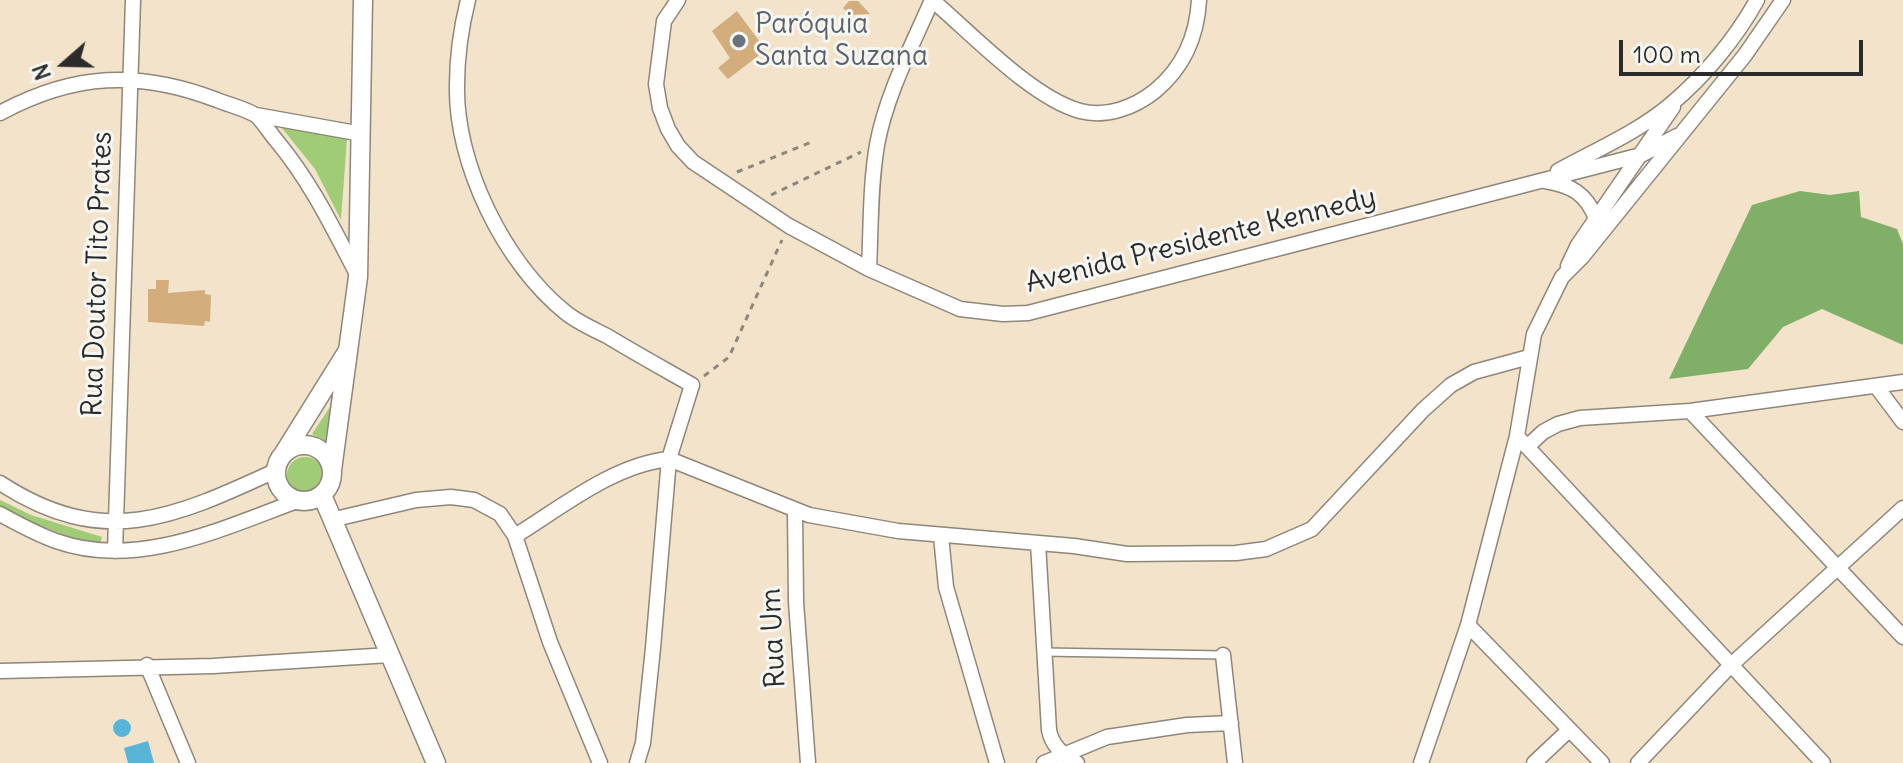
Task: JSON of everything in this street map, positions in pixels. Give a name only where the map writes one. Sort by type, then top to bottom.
[{"type":"main road","points":[[350,346],[278,464],[282,491],[297,501],[314,500],[328,489],[350,346],[358,277],[363,0]]},
{"type":"main road","points":[[278,464],[296,446],[316,447],[329,461],[332,470]]},
{"type":"main road","points":[[322,495],[436,763]]},
{"type":"street","name":"Rua Doutor Tito Prates","points":[[115,551],[133,0]]},
{"type":"street","points":[[468,0],[461,25],[456,88],[473,177],[490,216],[537,286],[566,313],[692,385],[669,459],[653,648],[643,743],[637,763]]},
{"type":"street","name":"Avenida Presidente Kennedy","points":[[678,0],[664,21],[656,84],[660,108],[678,146],[693,162],[789,226],[869,269],[960,309],[1003,314],[1028,313],[1641,155],[1677,136]]},
{"type":"street","points":[[869,269],[877,144],[889,103],[932,0],[1032,86],[1081,112],[1095,112],[1126,109],[1141,103],[1166,82],[1184,59],[1196,32],[1199,0]]},
{"type":"street","points":[[1421,763],[1468,625],[1522,441],[1529,357],[1534,334],[1578,245],[1682,93],[1709,67],[1757,0]]},
{"type":"street","points":[[1562,277],[1597,239],[1620,206],[1745,55],[1783,0]]},
{"type":"street","points":[[0,113],[27,99],[76,83],[130,78],[172,85],[256,115],[362,134]]},
{"type":"street","name":"Avenida Presidente Kennedy","points":[[1541,181],[1628,133],[1670,105],[1682,93]]},
{"type":"street","points":[[256,115],[314,192],[358,277]]},
{"type":"street","points":[[1620,206],[1641,155],[1638,144],[1628,133]]},
{"type":"street","points":[[1541,181],[1581,193],[1589,202],[1596,219]]},
{"type":"street","points":[[515,536],[625,470],[646,461],[669,459],[795,511],[898,531],[1127,554],[1236,553],[1266,549],[1312,529],[1412,421],[1451,385],[1474,372],[1529,357]]},
{"type":"street","points":[[1522,441],[1558,424],[1580,418],[1690,411],[1903,382]]},
{"type":"street","points":[[1876,386],[1903,422]]},
{"type":"street","points":[[1690,411],[1903,637]]},
{"type":"street","points":[[1522,441],[1823,763]]},
{"type":"street","points":[[0,483],[25,499],[63,515],[115,523],[141,521],[187,510],[278,464]]},
{"type":"street","points":[[331,520],[416,500],[451,497],[474,500],[500,514],[515,536],[550,642],[600,763]]},
{"type":"street","points":[[0,514],[57,542],[115,551],[167,545],[222,529],[297,501]]},
{"type":"street","points":[[1638,763],[1730,666],[1903,508]]},
{"type":"street","name":"Rua Um","points":[[795,511],[796,602],[808,763]]},
{"type":"street","points":[[941,536],[946,587],[997,763]]},
{"type":"street","points":[[1038,543],[1042,652],[1049,730],[1051,739],[1063,755],[1077,763]]},
{"type":"street","points":[[1468,625],[1602,763]]},
{"type":"street","points":[[0,671],[147,665],[213,666],[390,655]]},
{"type":"street","points":[[1223,655],[1235,763]]},
{"type":"street","points":[[147,665],[188,763]]},
{"type":"street","points":[[1044,763],[1107,737],[1187,725],[1231,723]]},
{"type":"street","points":[[1534,763],[1569,730]]},
{"type":"lane","points":[[1042,652],[1223,655]]},
{"type":"path","points":[[730,175],[814,141]]},
{"type":"path","points":[[767,197],[865,150]]},
{"type":"path","points":[[692,385],[729,357],[789,226]]},
{"type":"green space","points":[[281,127],[347,139],[341,220],[315,169]]},
{"type":"green space","points":[[1800,191],[1830,195],[1859,191],[1861,217],[1897,229],[1903,244],[1903,345],[1822,309],[1783,327],[1748,369],[1669,379],[1752,205]]},
{"type":"green space","points":[[338,395],[329,443],[312,434]]},
{"type":"green space","points":[[305,457],[318,462],[323,475],[318,488],[305,493],[292,488],[287,475],[292,462]]},
{"type":"green space","points":[[0,500],[31,515],[102,537],[100,544],[80,541],[8,513],[0,508]]},
{"type":"water","points":[[122,719],[131,728],[122,737],[113,728]]},
{"type":"water","points":[[148,741],[154,763],[128,763],[124,748]]},
{"type":"building","points":[[849,1],[858,1],[870,14],[850,15],[843,8]]},
{"type":"building","name":"Paróquia Santa Suzana","points":[[737,11],[766,50],[728,79],[718,68],[730,58],[712,31]]},
{"type":"building","points":[[156,280],[169,280],[168,293],[205,290],[205,294],[211,295],[210,322],[205,321],[204,326],[148,322],[148,289],[156,289]]},
{"type":"place","name":"Paróquia Santa Suzana","points":[[739,41]]}]
